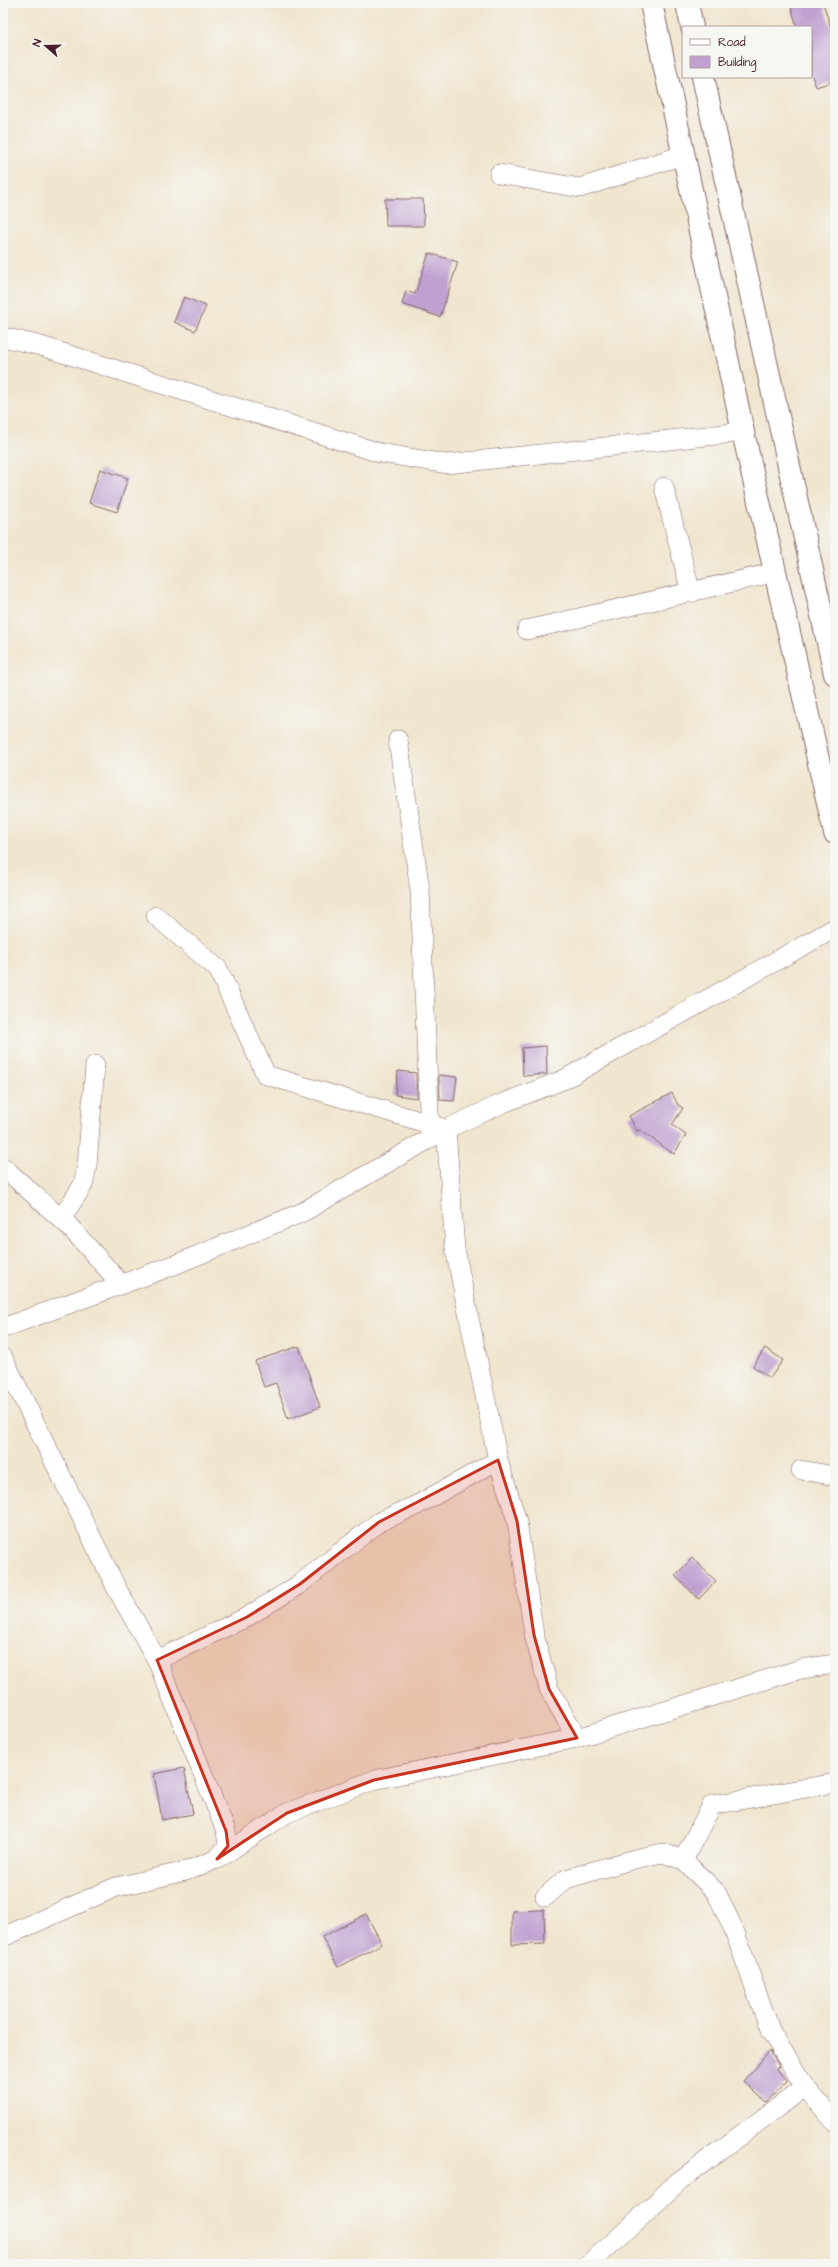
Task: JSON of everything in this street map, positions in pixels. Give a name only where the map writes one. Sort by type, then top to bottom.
[{"type":"highway","points":[[651,3],[742,432],[776,572],[835,833]]},
{"type":"highway","points":[[687,3],[692,26]]},
{"type":"highway","points":[[703,78],[835,674]]},
{"type":"street","points":[[500,174],[580,188],[683,155]]},
{"type":"street","points":[[3,337],[41,346],[380,453],[447,464],[742,432]]},
{"type":"street","points":[[664,487],[692,593]]},
{"type":"street","points":[[526,630],[692,593],[776,572]]},
{"type":"street","points":[[398,740],[420,890],[435,1130],[455,1249],[498,1460],[517,1521],[534,1635],[549,1689],[577,1738]]},
{"type":"street","points":[[156,916],[218,969],[266,1075],[435,1130]]},
{"type":"street","points":[[3,1328],[174,1265],[303,1212],[435,1130],[563,1080],[835,928]]},
{"type":"street","points":[[61,1219],[83,1185],[85,1179],[95,1065]]},
{"type":"street","points":[[3,1167],[61,1219],[121,1284]]},
{"type":"street","points":[[3,1358],[117,1589],[157,1660],[226,1831],[228,1846],[217,1859]]},
{"type":"street","points":[[157,1660],[247,1617],[300,1584],[379,1522],[417,1504],[498,1460]]},
{"type":"street","points":[[801,1470],[835,1476]]},
{"type":"street","points":[[3,1937],[116,1887],[186,1871],[217,1859],[287,1813],[374,1780],[577,1738],[801,1669],[835,1664]]},
{"type":"street","points":[[683,1860],[712,1805],[835,1783]]},
{"type":"street","points":[[545,1898],[566,1879],[638,1858],[663,1853],[683,1860],[716,1892],[734,1930],[771,2032],[805,2087],[835,2122]]},
{"type":"street","points":[[588,2264],[615,2241],[679,2181],[805,2087]]},
{"type":"highlighted area","points":[[498,1460],[517,1521],[534,1635],[549,1689],[577,1738],[374,1780],[287,1813],[217,1859],[228,1846],[226,1831],[157,1660],[247,1617],[300,1584],[379,1522]]},
{"type":"building","points":[[790,3],[823,3],[835,41],[835,81],[816,87],[812,76],[812,26],[797,26]]},
{"type":"building","points":[[385,199],[423,199],[424,226],[386,226]]},
{"type":"building","points":[[429,253],[458,262],[440,317],[402,304],[406,291],[415,294]]},
{"type":"building","points":[[184,297],[206,306],[195,331],[174,322]]},
{"type":"building","points":[[100,469],[128,478],[117,512],[89,503]]},
{"type":"building","points":[[546,1046],[547,1074],[523,1076],[522,1048]]},
{"type":"building","points":[[398,1071],[416,1073],[417,1098],[395,1095]]},
{"type":"building","points":[[439,1075],[457,1077],[454,1101],[440,1100]]},
{"type":"building","points":[[672,1093],[678,1105],[683,1108],[672,1125],[686,1135],[674,1154],[640,1130],[637,1131],[629,1116]]},
{"type":"building","points":[[299,1346],[320,1407],[288,1419],[276,1383],[264,1387],[255,1361]]},
{"type":"building","points":[[765,1348],[783,1360],[770,1378],[753,1366]]},
{"type":"building","points":[[692,1558],[716,1581],[699,1599],[675,1576]]},
{"type":"building","points":[[184,1768],[193,1814],[162,1820],[154,1774]]},
{"type":"building","points":[[544,1910],[545,1944],[512,1945],[512,1911]]},
{"type":"building","points":[[366,1914],[382,1944],[338,1967],[322,1937]]},
{"type":"building","points":[[770,2051],[779,2066],[776,2069],[788,2081],[766,2102],[743,2081]]}]
